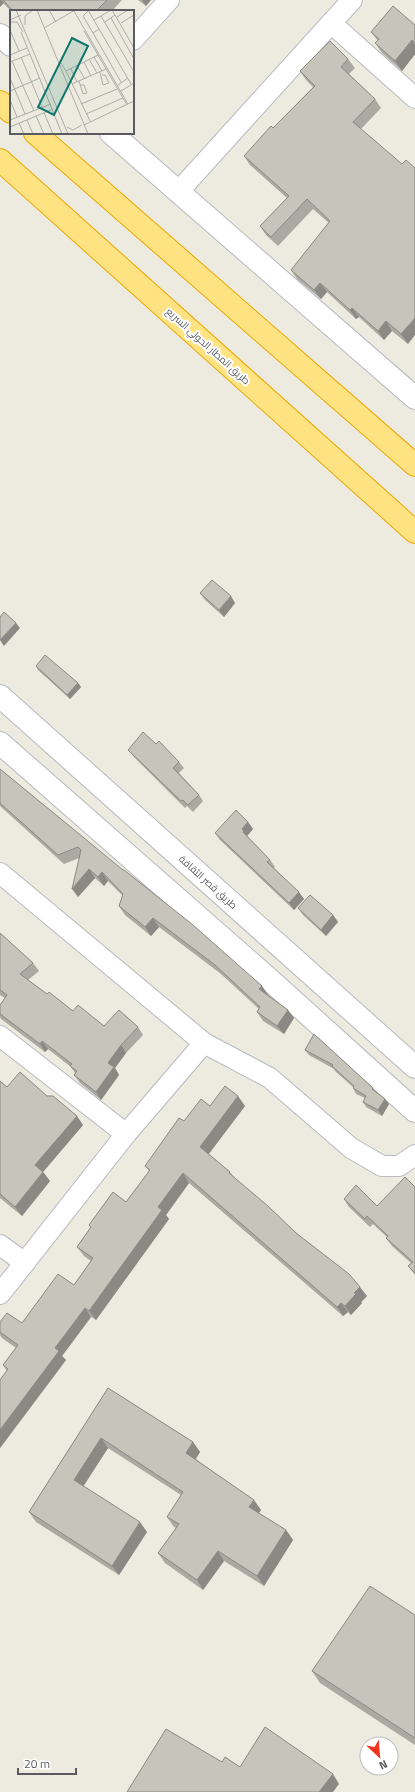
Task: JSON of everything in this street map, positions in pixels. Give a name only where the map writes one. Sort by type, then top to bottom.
[{"type":"highway","points":[[0,102],[10,111]]},
{"type":"highway","points":[[36,134],[415,465]]},
{"type":"highway","name":"طريق المطار الحولي السريع","points":[[0,160],[415,532]]},
{"type":"street","points":[[134,39],[169,0]]},
{"type":"street","points":[[178,192],[352,0]]},
{"type":"street","points":[[331,23],[415,98]]},
{"type":"street","points":[[0,35],[10,44]]},
{"type":"street","points":[[112,134],[415,398]]},
{"type":"street","name":"طريق قصر الثقافة","points":[[0,696],[415,1067]]},
{"type":"street","points":[[0,743],[269,979],[415,1111]]},
{"type":"street","points":[[0,873],[204,1043],[270,1078],[351,1148],[382,1166],[399,1166],[415,1155]]},
{"type":"street","points":[[0,1036],[126,1134]]},
{"type":"street","points":[[0,1294],[126,1134],[204,1043]]},
{"type":"street","points":[[0,1244],[25,1263]]},
{"type":"building","points":[[3,0],[107,0],[97,10],[12,10]]},
{"type":"building","points":[[393,6],[415,25],[415,43],[412,40],[395,61],[375,43],[379,39],[371,32]]},
{"type":"building","points":[[330,41],[348,59],[341,67],[375,99],[353,122],[402,164],[406,160],[415,168],[415,318],[401,334],[386,321],[378,331],[352,308],[350,310],[320,283],[314,290],[291,270],[330,221],[307,199],[271,237],[260,226],[289,196],[244,156],[271,126],[273,128],[315,86],[300,71]]},
{"type":"building","points":[[212,580],[231,596],[219,610],[200,593]]},
{"type":"building","points":[[4,612],[16,623],[0,640],[0,617]]},
{"type":"building","points":[[45,655],[78,683],[67,695],[36,666]]},
{"type":"building","points":[[143,732],[156,744],[159,741],[179,762],[173,768],[199,795],[188,805],[183,800],[181,801],[128,750]]},
{"type":"building","points":[[0,769],[123,870],[193,925],[262,986],[259,989],[288,1010],[277,1026],[257,1012],[260,1007],[215,965],[153,918],[145,927],[119,906],[123,894],[102,872],[98,877],[89,869],[72,889],[81,850],[78,847],[58,855],[0,803]]},
{"type":"building","points":[[236,810],[248,822],[242,829],[244,831],[243,832],[270,860],[267,862],[299,892],[289,903],[215,833]]},
{"type":"building","points":[[310,895],[333,915],[321,930],[298,908]]},
{"type":"building","points":[[0,933],[33,963],[20,974],[47,994],[49,992],[73,1011],[78,1005],[104,1026],[119,1010],[138,1027],[121,1045],[108,1063],[114,1067],[96,1092],[74,1075],[77,1071],[70,1066],[72,1064],[42,1041],[40,1044],[0,1014],[0,1005],[7,995],[0,990]]},
{"type":"building","points":[[314,1034],[373,1088],[372,1089],[385,1099],[378,1110],[363,1102],[366,1096],[353,1088],[354,1086],[332,1066],[333,1065],[305,1050]]},
{"type":"building","points":[[20,1072],[47,1096],[53,1096],[77,1116],[35,1165],[43,1172],[15,1207],[0,1194],[0,1081],[7,1087]]},
{"type":"building","points":[[225,1086],[238,1096],[200,1147],[230,1172],[229,1173],[269,1207],[296,1233],[349,1274],[360,1287],[354,1293],[356,1294],[345,1306],[341,1303],[337,1307],[183,1173],[158,1207],[162,1210],[89,1311],[85,1308],[55,1348],[59,1351],[0,1430],[0,1380],[8,1369],[3,1365],[18,1345],[0,1332],[0,1322],[7,1313],[22,1323],[58,1274],[74,1285],[93,1258],[77,1247],[91,1227],[89,1225],[113,1192],[126,1202],[150,1170],[145,1166],[179,1118],[184,1121],[201,1099],[210,1106]]},
{"type":"building","points":[[405,1177],[415,1187],[415,1273],[408,1266],[413,1262],[386,1238],[388,1236],[367,1216],[365,1219],[344,1199],[356,1185],[377,1206]]},
{"type":"building","points":[[108,1388],[193,1442],[186,1453],[254,1500],[249,1507],[286,1530],[257,1576],[218,1551],[197,1580],[158,1553],[179,1524],[167,1517],[183,1492],[101,1438],[74,1480],[140,1522],[112,1566],[29,1512]]},
{"type":"building","points":[[370,1586],[415,1615],[415,1738],[312,1671]]},
{"type":"building","points":[[265,1727],[333,1774],[319,1792],[127,1792],[166,1729],[222,1762],[225,1757],[240,1767]]}]
